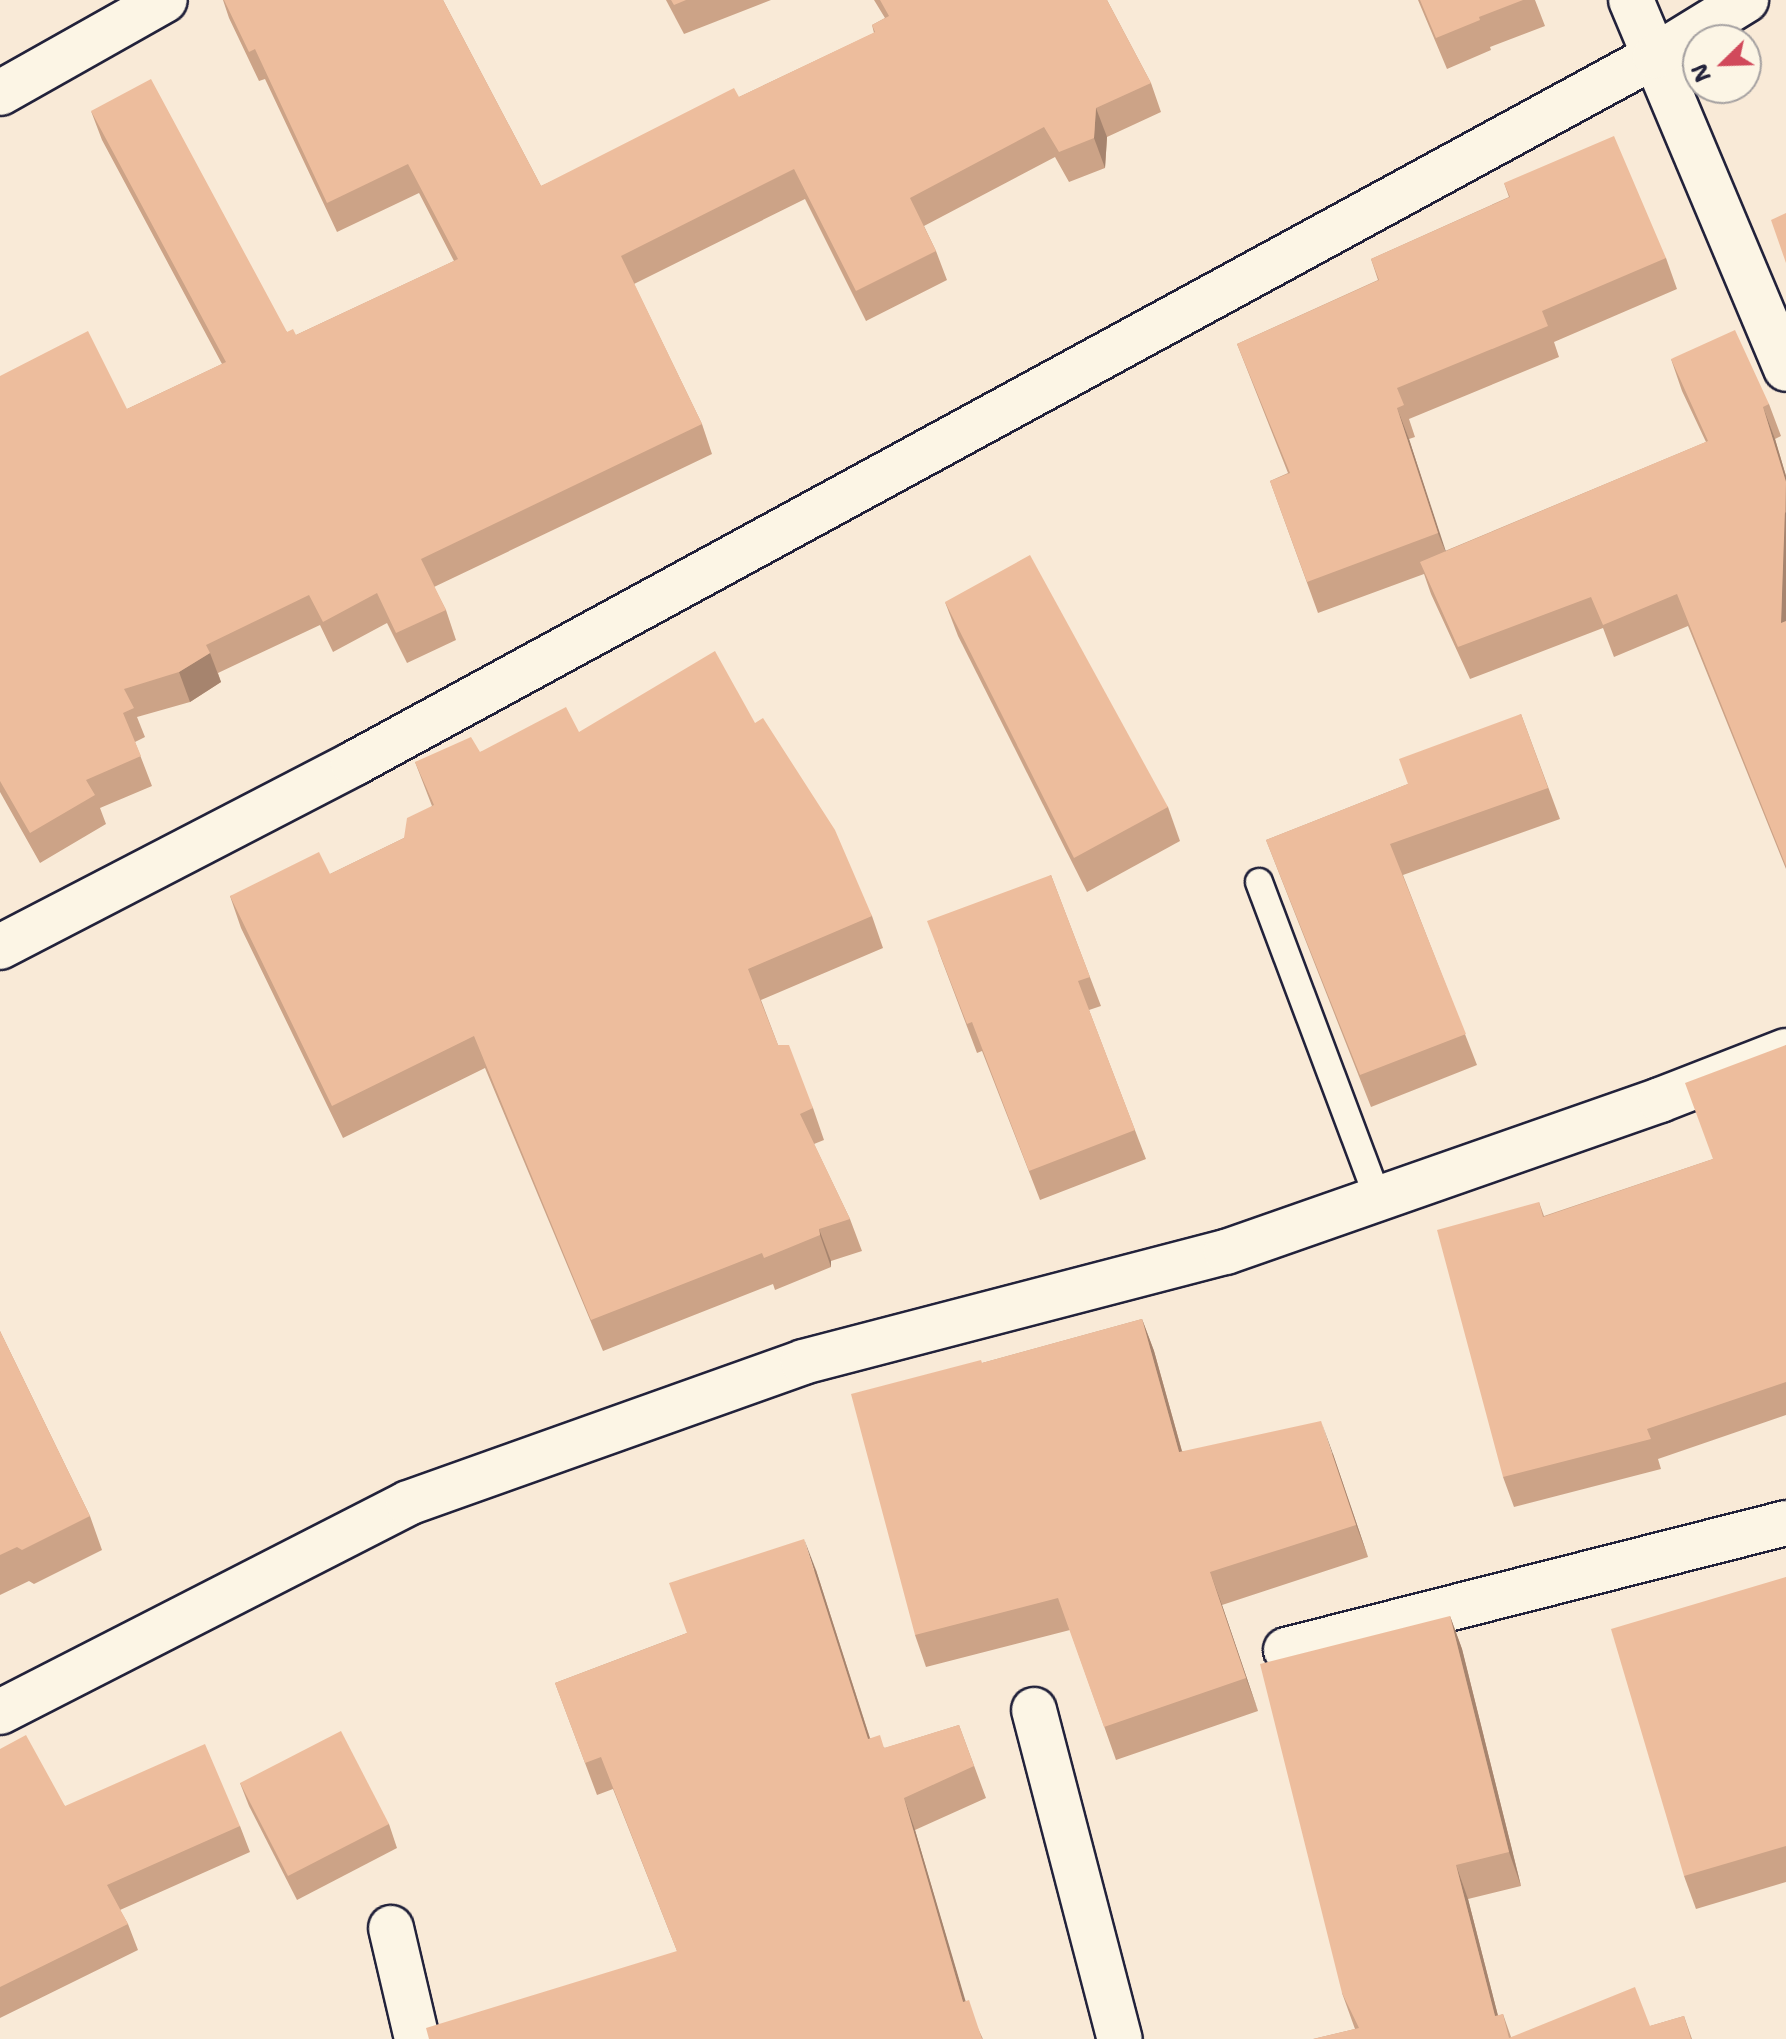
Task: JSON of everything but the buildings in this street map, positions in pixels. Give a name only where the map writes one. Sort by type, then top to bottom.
[{"type":"street","points":[[0,93],[165,0]]},
{"type":"street","points":[[1631,0],[1786,369]]},
{"type":"street","points":[[0,947],[353,764],[1655,56],[1746,0]]},
{"type":"street","points":[[0,1712],[408,1503],[803,1362],[1226,1252],[1660,1100],[1786,1051]]},
{"type":"street","points":[[1286,1650],[1786,1523]]},
{"type":"street","points":[[1034,1710],[1120,2039]]},
{"type":"street","points":[[391,1928],[417,2039]]},
{"type":"lane","points":[[1259,882],[1378,1199]]}]
